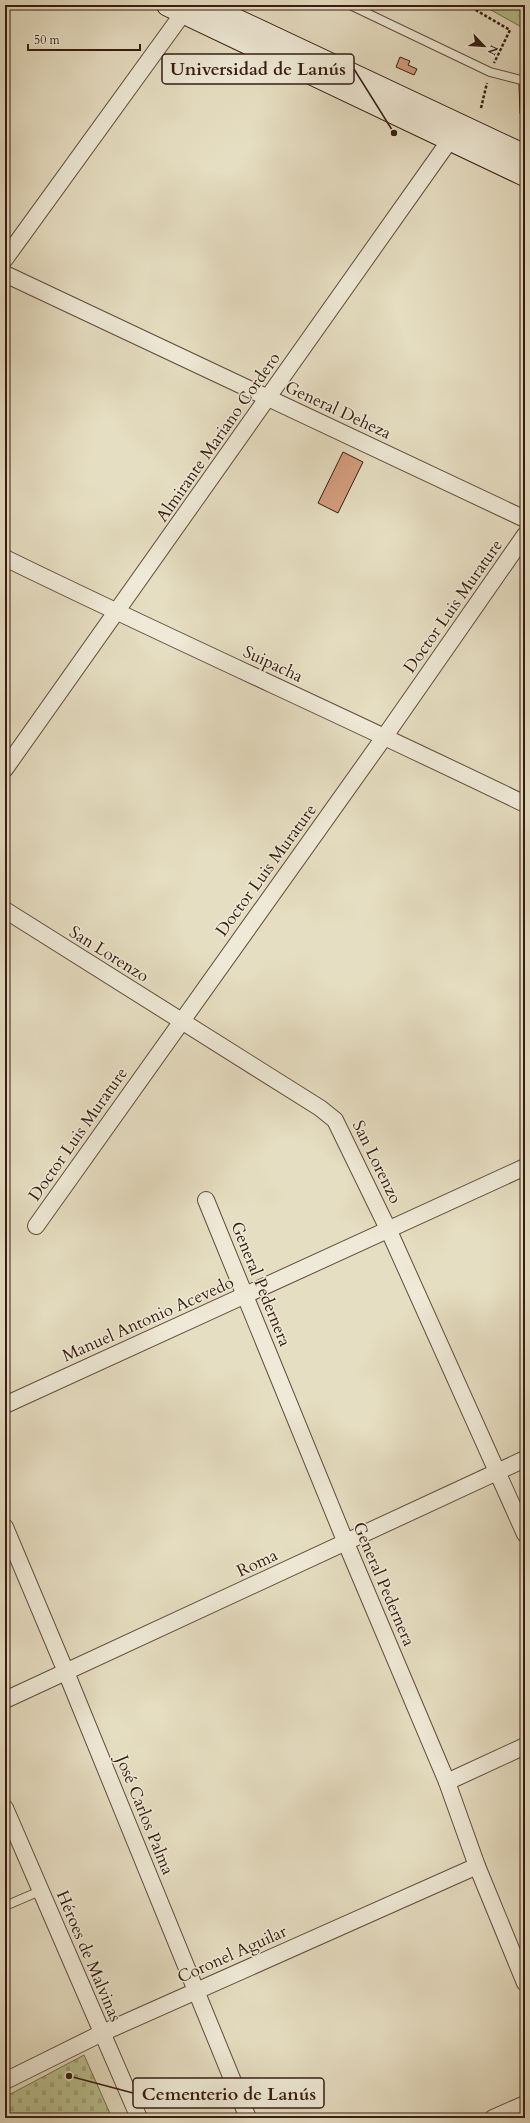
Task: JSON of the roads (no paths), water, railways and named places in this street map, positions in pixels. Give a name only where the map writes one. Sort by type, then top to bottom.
[{"type":"main road","points":[[204,5],[456,133],[525,175]]},
{"type":"main road","points":[[180,8],[456,133],[525,156]]},
{"type":"street","points":[[5,259],[180,8]]},
{"type":"street","name":"Almirante Mariano Cordero","points":[[5,769],[456,133]]},
{"type":"street","name":"General Deheza","points":[[5,274],[525,520]]},
{"type":"street","name":"Doctor Luis Murature","points":[[36,1226],[385,736],[525,535]]},
{"type":"street","name":"Suipacha","points":[[5,558],[117,613],[385,736],[525,804]]},
{"type":"street","name":"San Lorenzo","points":[[5,910],[320,1108],[335,1120],[389,1231],[525,1534]]},
{"type":"street","name":"Manuel Antonio Acevedo","points":[[5,1405],[389,1231],[525,1167]]},
{"type":"street","name":"General Pedernera","points":[[206,1200],[346,1543],[447,1782],[477,1866],[525,1983]]},
{"type":"street","name":"Roma","points":[[5,1700],[525,1460]]},
{"type":"street","name":"José Carlos Palma","points":[[5,1527],[66,1672],[248,2118]]},
{"type":"street","points":[[447,1782],[525,1746]]},
{"type":"street","name":"Héroes de Malvinas","points":[[5,1808],[139,2118]]},
{"type":"street","name":"Coronel Aguilar","points":[[5,2081],[102,2033],[477,1866]]},
{"type":"street","points":[[493,2118],[525,2104]]},
{"type":"lane","points":[[350,5],[490,72],[525,81]]},
{"type":"lane","points":[[5,1906],[40,1891]]},
{"type":"place","name":"Universidad de Lanús","points":[[394,133]]},
{"type":"place","name":"Cementerio de Lanús","points":[[69,2076]]}]
